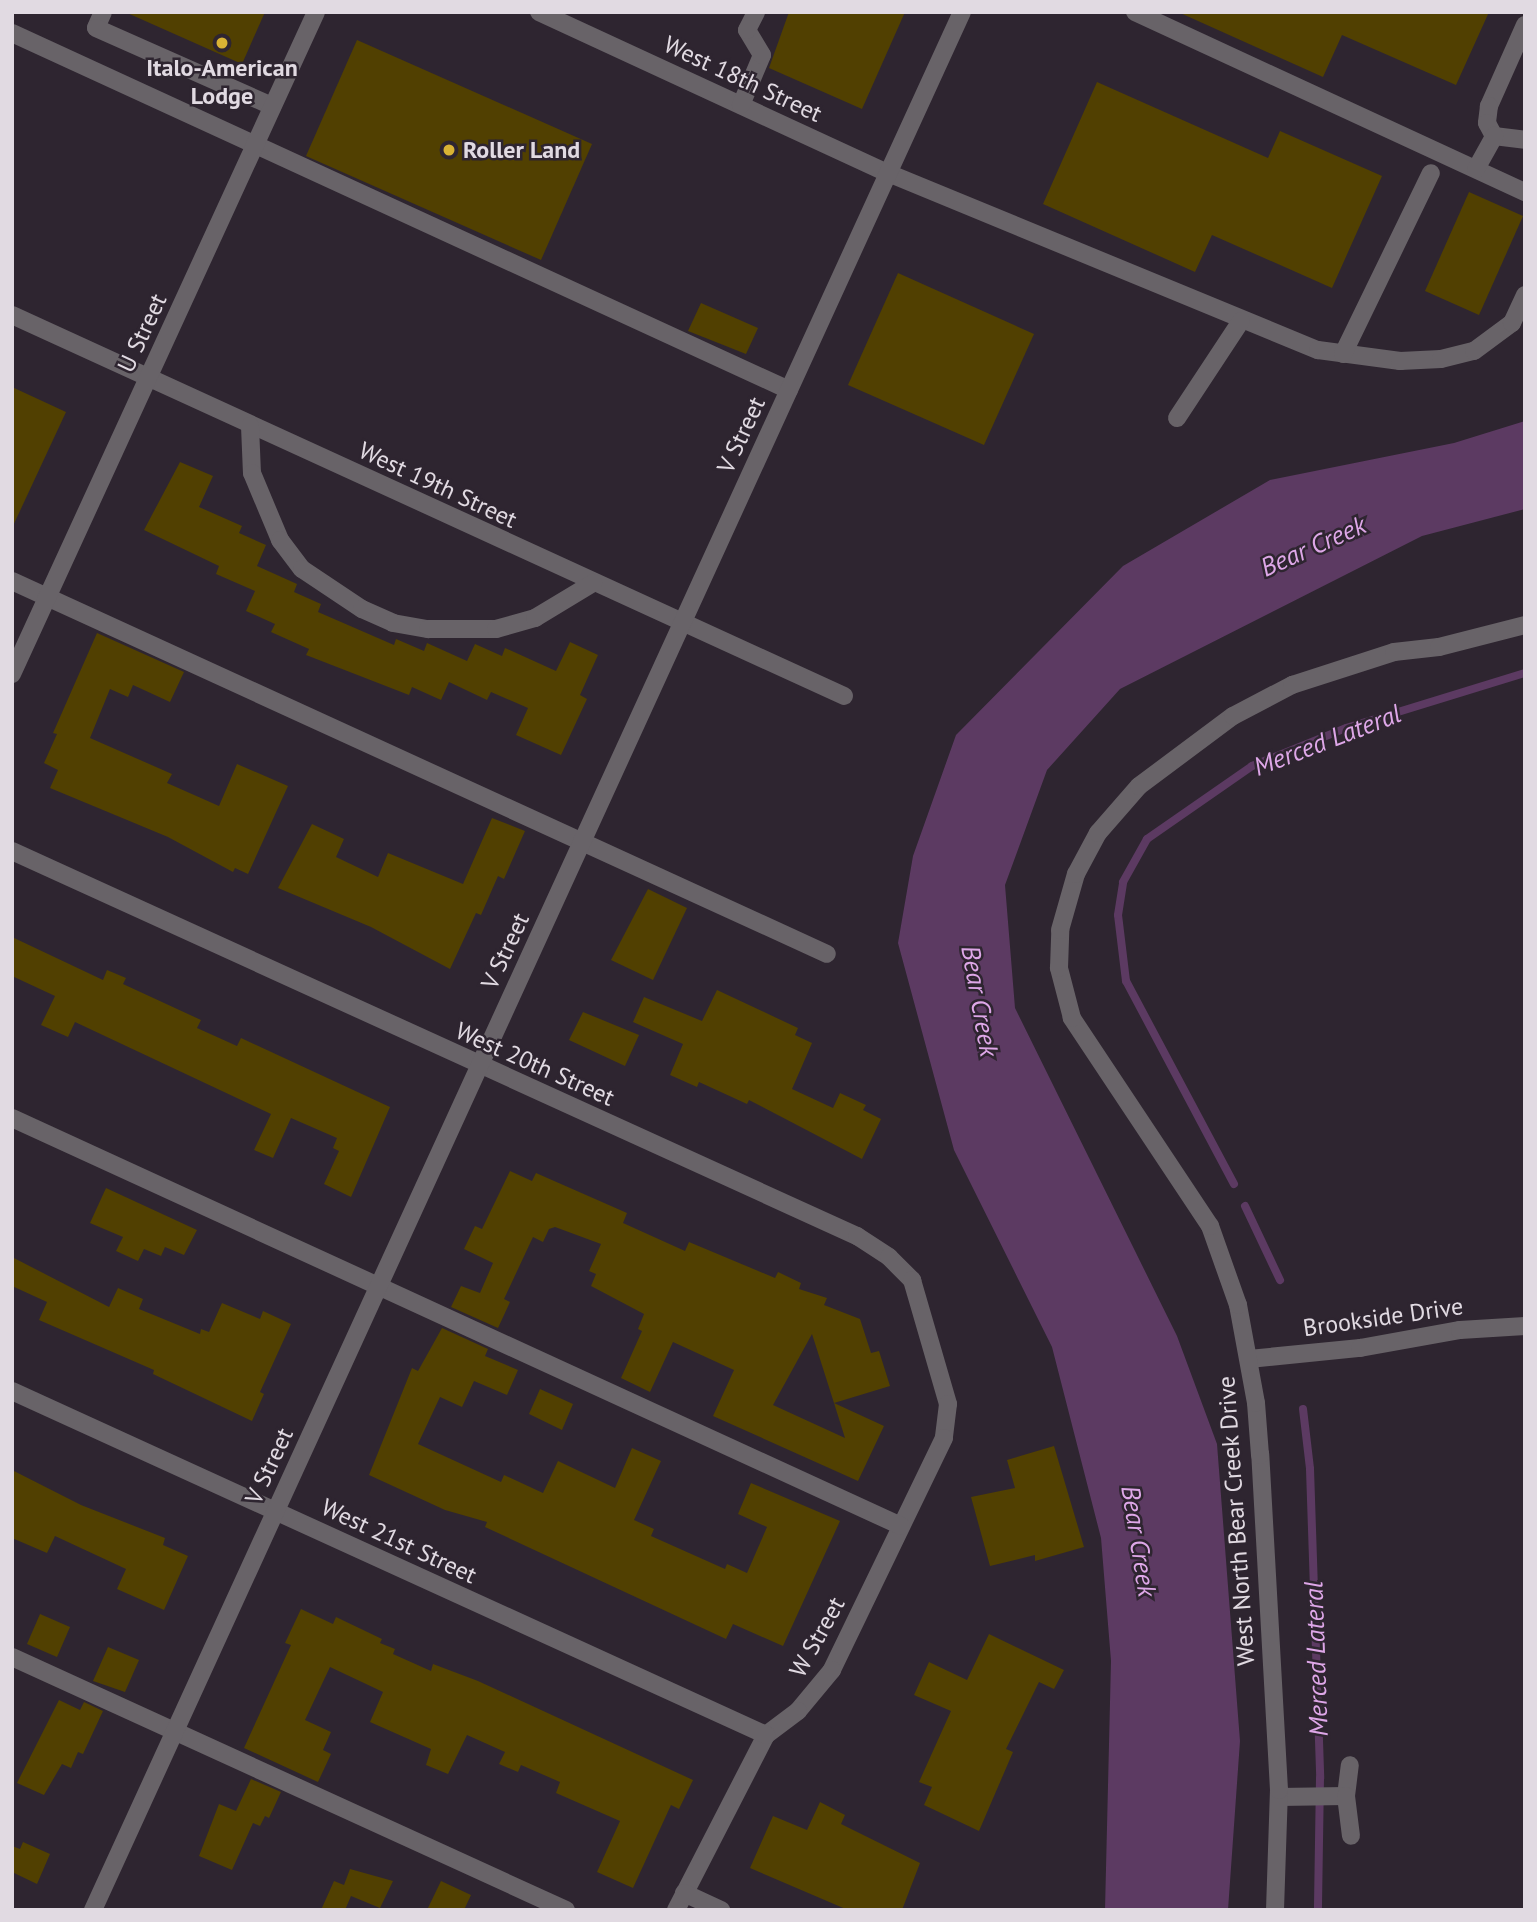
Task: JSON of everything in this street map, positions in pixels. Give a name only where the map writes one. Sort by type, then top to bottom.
[{"type":"street","points":[[103,12],[96,28],[272,106]]},
{"type":"street","name":"U Street","points":[[12,674],[316,12]]},
{"type":"street","name":"West 18th Street","points":[[539,12],[888,173],[1084,250],[1318,351],[1399,361],[1441,359],[1474,351],[1512,323],[1525,295]]},
{"type":"street","points":[[741,105],[762,55],[747,30],[756,12]]},
{"type":"street","name":"V Street","points":[[93,1910],[962,12]]},
{"type":"street","points":[[1135,12],[1525,192]]},
{"type":"street","points":[[1494,136],[1487,122],[1489,106],[1525,25]]},
{"type":"street","points":[[12,33],[789,390]]},
{"type":"street","points":[[1476,169],[1494,136]]},
{"type":"street","points":[[1494,136],[1525,140]]},
{"type":"street","points":[[1343,354],[1431,173]]},
{"type":"street","name":"West 19th Street","points":[[12,315],[844,696]]},
{"type":"street","points":[[1177,418],[1241,320]]},
{"type":"street","points":[[250,426],[253,473],[280,540],[302,569],[362,609],[393,623],[428,629],[496,629],[535,618],[593,583]]},
{"type":"street","points":[[12,580],[827,954]]},
{"type":"street","name":"West North Bear Creek Drive","points":[[1275,1910],[1279,1797],[1260,1455],[1249,1359],[1237,1300],[1210,1226],[1068,1006],[1059,968],[1060,930],[1076,874],[1098,833],[1139,786],[1233,716],[1292,685],[1394,652],[1439,647],[1525,625]]},
{"type":"street","name":"West 20th Street","points":[[12,851],[857,1236],[889,1257],[912,1280],[948,1404]]},
{"type":"street","points":[[12,1118],[901,1526]]},
{"type":"street","name":"Brookside Drive","points":[[1249,1359],[1360,1348],[1460,1330],[1525,1326]]},
{"type":"street","name":"West 21st Street","points":[[12,1391],[765,1735]]},
{"type":"street","name":"W Street","points":[[680,1902],[765,1735],[798,1711],[832,1670],[944,1438],[948,1404]]},
{"type":"street","points":[[12,1657],[566,1910]]},
{"type":"street","points":[[1350,1765],[1341,1796],[1351,1836]]},
{"type":"street","points":[[1279,1797],[1341,1796]]},
{"type":"street","points":[[680,1902],[721,1910]]},
{"type":"water","name":"Bear Creek","points":[[1525,421],[1525,509],[1422,536],[1120,689],[1047,770],[1005,885],[1015,1008],[1177,1336],[1217,1444],[1240,1741],[1228,1910],[1105,1910],[1111,1661],[1101,1538],[1052,1347],[954,1150],[898,943],[913,856],[956,735],[1123,566],[1270,480],[1454,443]]},
{"type":"building","name":"Italo-American Lodge","points":[[125,12],[265,12],[242,64]]},
{"type":"building","points":[[789,12],[905,12],[862,109],[769,68]]},
{"type":"building","points":[[1178,12],[1489,12],[1456,85],[1342,35],[1323,77]]},
{"type":"building","name":"Roller Land","points":[[357,40],[592,144],[541,260],[306,156]]},
{"type":"building","points":[[1097,82],[1268,158],[1280,131],[1382,176],[1332,288],[1212,235],[1195,272],[1043,204]]},
{"type":"building","points":[[1469,192],[1523,216],[1479,315],[1425,291]]},
{"type":"building","points":[[898,273],[1034,334],[984,445],[848,385]]},
{"type":"building","points":[[701,303],[758,328],[746,354],[688,331]]},
{"type":"building","points":[[12,387],[66,412],[12,528]]},
{"type":"building","points":[[180,462],[213,476],[199,507],[242,526],[239,533],[266,545],[257,566],[297,584],[294,592],[321,604],[318,612],[394,645],[396,639],[424,651],[427,643],[467,661],[475,644],[502,656],[505,648],[556,671],[570,642],[598,655],[580,695],[587,699],[561,755],[516,735],[528,708],[491,692],[487,700],[449,682],[441,700],[412,687],[409,695],[306,655],[309,649],[271,632],[275,624],[246,611],[255,591],[216,574],[219,566],[144,530]]},
{"type":"building","points":[[97,633],[184,672],[170,702],[133,685],[128,697],[110,689],[90,738],[172,774],[167,783],[219,806],[237,764],[288,786],[248,874],[235,868],[233,872],[168,837],[50,788],[58,770],[44,763],[57,734],[53,733]]},
{"type":"building","points":[[492,818],[525,831],[504,879],[498,876],[481,915],[476,913],[450,969],[371,927],[278,888],[312,824],[344,839],[336,857],[378,877],[388,853],[463,884]]},
{"type":"building","points":[[648,889],[687,908],[653,980],[611,960]]},
{"type":"building","points":[[12,937],[103,980],[107,970],[126,978],[123,984],[201,1020],[197,1028],[237,1046],[241,1038],[390,1107],[351,1197],[324,1184],[339,1151],[333,1148],[337,1138],[291,1118],[273,1158],[254,1150],[271,1114],[75,1022],[68,1037],[41,1025],[55,996],[12,976]]},
{"type":"building","points":[[717,990],[798,1028],[795,1035],[812,1043],[792,1089],[833,1108],[840,1093],[866,1105],[863,1110],[881,1119],[862,1159],[749,1100],[747,1104],[699,1082],[697,1087],[670,1075],[683,1044],[633,1022],[644,997],[702,1021]]},
{"type":"building","points":[[583,1012],[639,1035],[625,1066],[569,1040]]},
{"type":"building","points":[[510,1171],[532,1181],[536,1173],[627,1213],[623,1223],[685,1251],[689,1242],[775,1278],[778,1272],[801,1283],[799,1289],[827,1298],[824,1305],[860,1319],[871,1353],[879,1351],[890,1386],[834,1403],[884,1426],[858,1481],[713,1416],[734,1370],[673,1342],[650,1392],[621,1378],[642,1331],[638,1329],[644,1314],[591,1286],[596,1274],[589,1271],[601,1244],[555,1227],[549,1229],[543,1242],[533,1237],[504,1299],[510,1302],[498,1328],[451,1307],[461,1286],[480,1293],[493,1263],[464,1249],[475,1226],[482,1229]],"holes":[[[812,1334],[845,1438],[773,1405]]]},
{"type":"building","points":[[106,1188],[197,1230],[184,1255],[165,1247],[161,1256],[144,1249],[138,1261],[116,1251],[123,1237],[90,1223]]},
{"type":"building","points":[[12,1257],[109,1307],[118,1288],[143,1299],[139,1309],[200,1334],[201,1329],[209,1332],[222,1303],[260,1319],[263,1311],[291,1324],[260,1392],[264,1394],[252,1421],[153,1374],[154,1370],[39,1320],[47,1302],[12,1286]]},
{"type":"building","points":[[442,1328],[488,1349],[485,1356],[518,1370],[507,1395],[474,1381],[462,1407],[440,1397],[418,1444],[501,1482],[504,1475],[543,1493],[558,1461],[615,1488],[632,1448],[661,1461],[634,1520],[654,1529],[651,1536],[725,1569],[727,1564],[747,1573],[767,1527],[738,1514],[751,1483],[840,1521],[783,1646],[733,1624],[726,1639],[485,1527],[487,1522],[445,1510],[369,1475],[412,1368],[418,1371]]},
{"type":"building","points":[[540,1389],[573,1404],[562,1430],[529,1414]]},
{"type":"building","points":[[1054,1446],[1084,1547],[1035,1561],[1035,1555],[990,1566],[971,1497],[1015,1488],[1007,1460]]},
{"type":"building","points":[[12,1470],[81,1505],[165,1538],[163,1545],[188,1556],[164,1610],[117,1589],[126,1569],[55,1536],[47,1553],[12,1538]]},
{"type":"building","points":[[301,1609],[333,1624],[336,1617],[382,1639],[380,1643],[395,1649],[393,1654],[431,1671],[433,1664],[478,1681],[693,1780],[679,1809],[671,1805],[633,1888],[597,1872],[620,1821],[556,1793],[560,1782],[521,1765],[518,1772],[499,1764],[505,1752],[467,1735],[448,1774],[426,1765],[431,1749],[370,1722],[383,1692],[330,1667],[305,1720],[331,1732],[323,1750],[331,1754],[318,1782],[244,1748],[291,1645],[285,1643]]},
{"type":"building","points":[[40,1614],[70,1627],[57,1657],[27,1644]]},
{"type":"building","points":[[989,1634],[1064,1670],[1054,1689],[1039,1682],[1006,1749],[1013,1752],[979,1831],[924,1805],[932,1787],[919,1782],[951,1711],[914,1695],[929,1662],[967,1680]]},
{"type":"building","points":[[108,1647],[139,1660],[125,1692],[93,1681]]},
{"type":"building","points":[[59,1700],[80,1710],[84,1702],[103,1711],[83,1754],[78,1752],[71,1768],[62,1764],[44,1795],[17,1783]]},
{"type":"building","points":[[251,1779],[281,1792],[269,1818],[265,1816],[260,1826],[253,1823],[232,1870],[199,1856],[219,1804],[236,1811]]},
{"type":"building","points":[[820,1802],[845,1815],[841,1824],[920,1863],[902,1910],[848,1910],[750,1868],[773,1816],[807,1830]]},
{"type":"building","points":[[23,1842],[50,1854],[37,1884],[12,1872],[12,1846],[20,1849]]},
{"type":"building","points":[[350,1869],[393,1881],[380,1908],[351,1896],[345,1910],[321,1910],[334,1881],[344,1885]]},
{"type":"building","points":[[441,1881],[471,1895],[464,1910],[427,1910]]},
{"type":"waterway","name":"Merced Lateral","points":[[1234,1184],[1126,981],[1118,915],[1123,882],[1147,839],[1252,766],[1346,728],[1525,673]]},
{"type":"waterway","name":"Merced Lateral","points":[[1245,1206],[1280,1280]]},
{"type":"waterway","name":"Merced Lateral","points":[[1303,1409],[1310,1469],[1320,1778],[1318,1910]]},
{"type":"place","name":"Italo-American Lodge","points":[[222,43]]},
{"type":"place","name":"Roller Land","points":[[449,150]]}]
